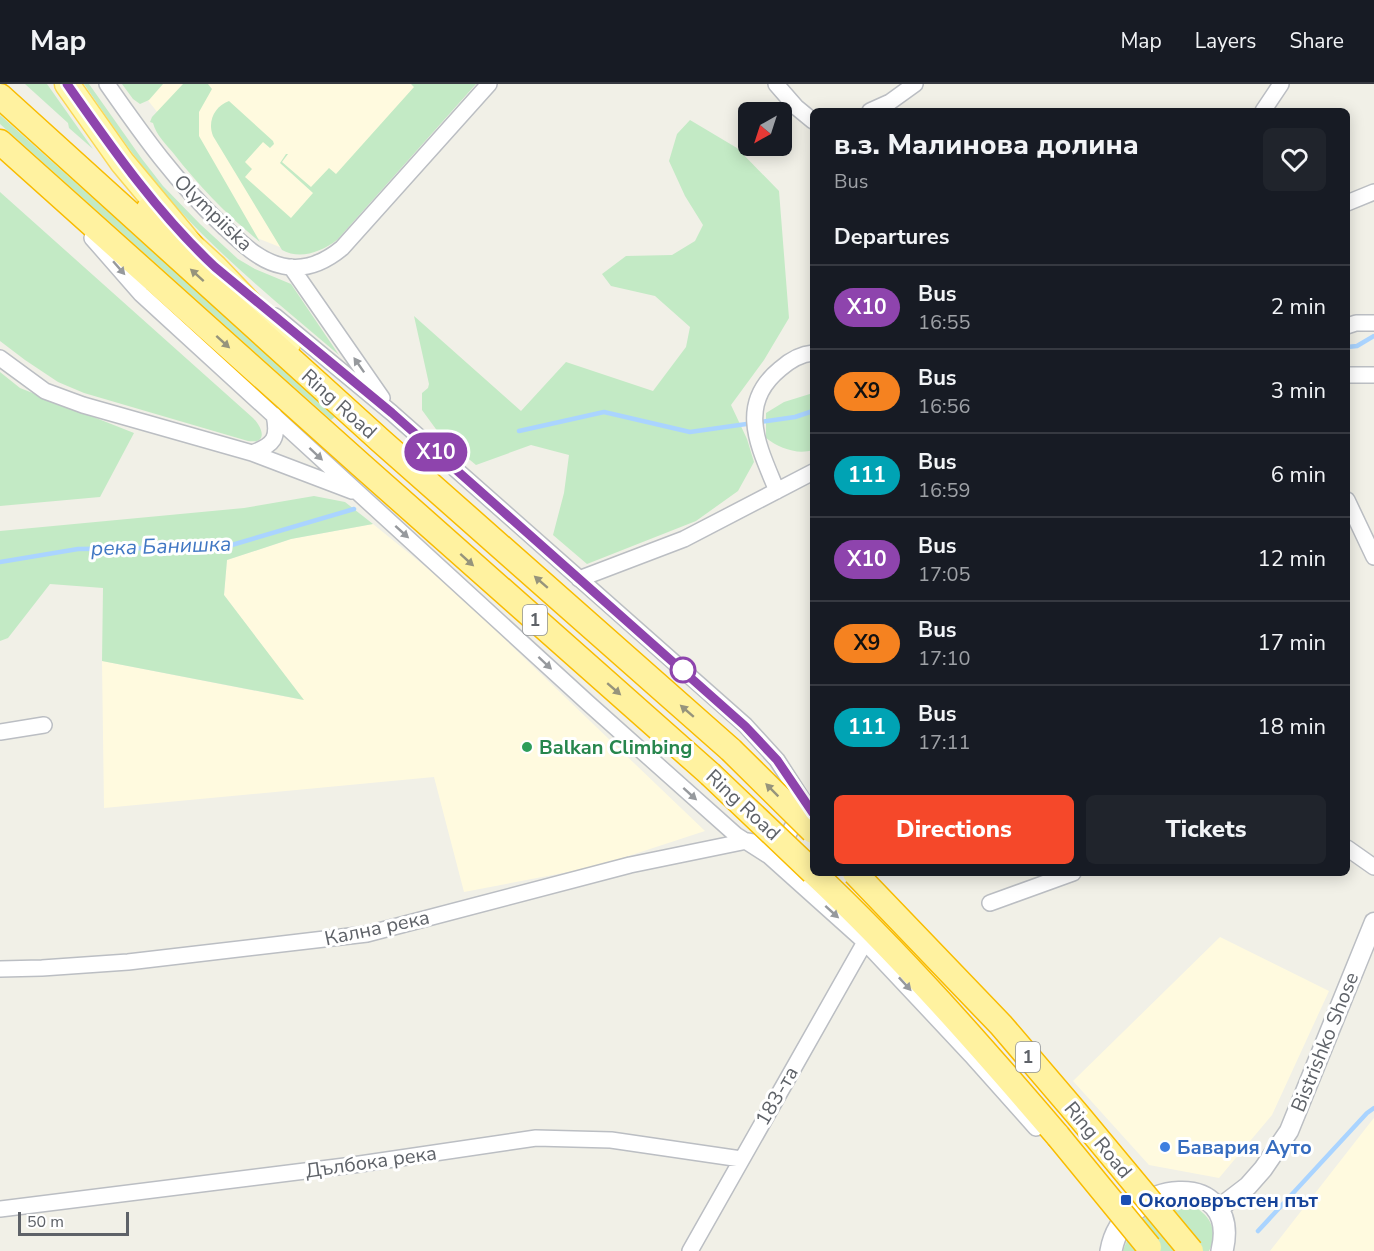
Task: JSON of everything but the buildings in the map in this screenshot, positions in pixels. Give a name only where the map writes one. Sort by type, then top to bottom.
[{"type":"highway","points":[[0,93],[191,245]]},
{"type":"highway","name":"Ring Road","points":[[0,93],[381,441],[731,750],[810,828]]},
{"type":"highway","name":"Ring Road","points":[[0,142],[360,465],[710,774],[810,868]]},
{"type":"highway","name":"Ring Road","points":[[818,876],[979,1045],[1058,1136],[1152,1251]]},
{"type":"highway","name":"Ring Road","points":[[858,876],[1001,1026],[1191,1251]]},
{"type":"main road","points":[[68,84],[122,162],[191,245],[215,267],[381,441]]},
{"type":"main road","points":[[1114,1242],[1136,1208],[1159,1195],[1172,1192],[1199,1195],[1213,1203],[1224,1223],[1226,1246]]},
{"type":"street","name":"Olympiiska","points":[[107,84],[157,156],[196,201],[254,253],[281,266],[291,267]]},
{"type":"street","points":[[291,267],[314,265],[334,255],[342,248],[489,84]]},
{"type":"street","points":[[776,84],[796,107],[810,119]]},
{"type":"street","points":[[877,108],[890,102],[915,84]]},
{"type":"street","points":[[1265,108],[1281,84]]},
{"type":"street","points":[[39,177],[141,294],[588,703],[736,835],[777,863],[865,942],[971,1055],[1111,1214],[1116,1223],[1114,1242]]},
{"type":"street","points":[[1350,203],[1374,192]]},
{"type":"street","points":[[215,267],[392,413],[745,726],[766,746],[810,809]]},
{"type":"street","points":[[291,267],[392,413]]},
{"type":"street","points":[[1350,325],[1374,323]]},
{"type":"street","points":[[777,490],[758,443],[755,412],[758,396],[768,378],[789,362],[810,354]]},
{"type":"street","points":[[0,358],[45,391],[83,405],[252,453],[358,493]]},
{"type":"street","points":[[1350,375],[1374,375]]},
{"type":"street","points":[[252,453],[265,448],[272,441],[278,430],[274,415]]},
{"type":"street","points":[[579,579],[684,539],[810,474]]},
{"type":"street","points":[[1350,506],[1374,557]]},
{"type":"street","points":[[0,732],[44,725]]},
{"type":"street","name":"Кална река","points":[[0,969],[128,962],[367,934],[630,866],[747,841],[767,844],[776,842],[789,832],[798,813],[797,796],[793,784]]},
{"type":"street","points":[[1350,850],[1374,867]]},
{"type":"street","points":[[874,876],[995,1005],[1147,1181],[1157,1189],[1172,1192]]},
{"type":"street","points":[[990,903],[1065,876]]},
{"type":"street","name":"Bistrishko Shose","points":[[1218,1209],[1255,1178],[1272,1158],[1289,1131],[1374,922]]},
{"type":"street","name":"183-та","points":[[690,1251],[865,942]]},
{"type":"street","name":"Дълбока река","points":[[0,1209],[344,1166],[536,1138],[611,1140],[741,1159]]},
{"type":"shaded area","points":[[135,84],[463,84],[290,251],[257,238]]},
{"type":"shaded area","points":[[373,524],[448,585],[705,831],[595,867],[464,892],[434,777],[104,808],[102,661],[303,700],[224,595],[227,560],[291,539]]},
{"type":"shaded area","points":[[1220,937],[1329,991],[1272,1115],[1219,1178],[1149,1165],[1073,1081]]},
{"type":"shaded area","points":[[1373,1119],[1374,1251],[1270,1251]]},
{"type":"green space","points":[[25,84],[47,84],[93,149],[69,128],[68,123]]},
{"type":"green space","points":[[84,84],[89,84],[163,186],[200,224],[238,259],[291,284],[339,355],[238,268],[180,211],[142,165]]},
{"type":"green space","points":[[122,84],[163,84],[149,100],[140,104],[133,99]]},
{"type":"green space","points":[[183,84],[208,84],[212,89],[199,112],[199,136],[260,242],[204,189],[150,122]]},
{"type":"green space","points":[[411,84],[476,84],[337,240],[310,253],[296,254],[282,250],[213,136],[211,125],[216,110],[229,101],[273,141],[274,144],[270,148],[263,142],[245,162],[252,169],[245,177],[291,218],[313,193],[280,163],[286,154],[288,154],[282,162],[311,187],[329,168],[336,174],[414,87]]},
{"type":"green space","points":[[0,115],[336,416],[331,420],[0,124]]},
{"type":"green space","points":[[690,120],[737,148],[738,156],[745,156],[779,191],[789,318],[764,360],[731,405],[747,439],[754,462],[738,491],[696,521],[587,564],[553,535],[564,493],[569,455],[531,445],[476,465],[441,436],[422,410],[422,393],[429,384],[414,316],[521,411],[566,362],[653,391],[686,347],[690,327],[655,296],[611,286],[602,274],[626,256],[672,255],[695,241],[703,225],[685,196],[669,161],[677,134]]},
{"type":"green space","points":[[0,192],[253,418],[261,430],[261,438],[248,441],[84,393],[58,382],[0,341]]},
{"type":"green space","points":[[0,372],[20,388],[134,433],[100,497],[0,506]]},
{"type":"green space","points":[[810,394],[810,450],[788,450],[766,438],[766,413],[784,402]]},
{"type":"green space","points":[[314,496],[345,502],[373,524],[291,539],[227,560],[224,595],[304,700],[102,661],[103,588],[50,584],[8,638],[0,641],[0,531],[244,508]]},
{"type":"green space","points":[[1177,1203],[1195,1207],[1208,1218],[1213,1233],[1209,1251],[1123,1251],[1131,1233],[1143,1220],[1158,1209]]},
{"type":"waterway","name":"река Банишка","points":[[1350,347],[1357,346],[1374,336]]},
{"type":"waterway","name":"река Банишка","points":[[519,431],[604,412],[690,432],[795,417],[810,412]]},
{"type":"waterway","name":"река Банишка","points":[[0,562],[78,549],[225,547],[354,509]]},
{"type":"waterway","points":[[1258,1231],[1374,1108]]},
{"type":"bus line","name":"Х10","points":[[67,84],[122,162],[191,245],[392,413],[745,726],[777,760],[810,810]]},
{"type":"place","name":"Balkan Climbing","points":[[527,747]]},
{"type":"place","name":"Бавария Ауто","points":[[1165,1147]]},
{"type":"place","name":"Околовръстен път","points":[[1126,1200]]}]
